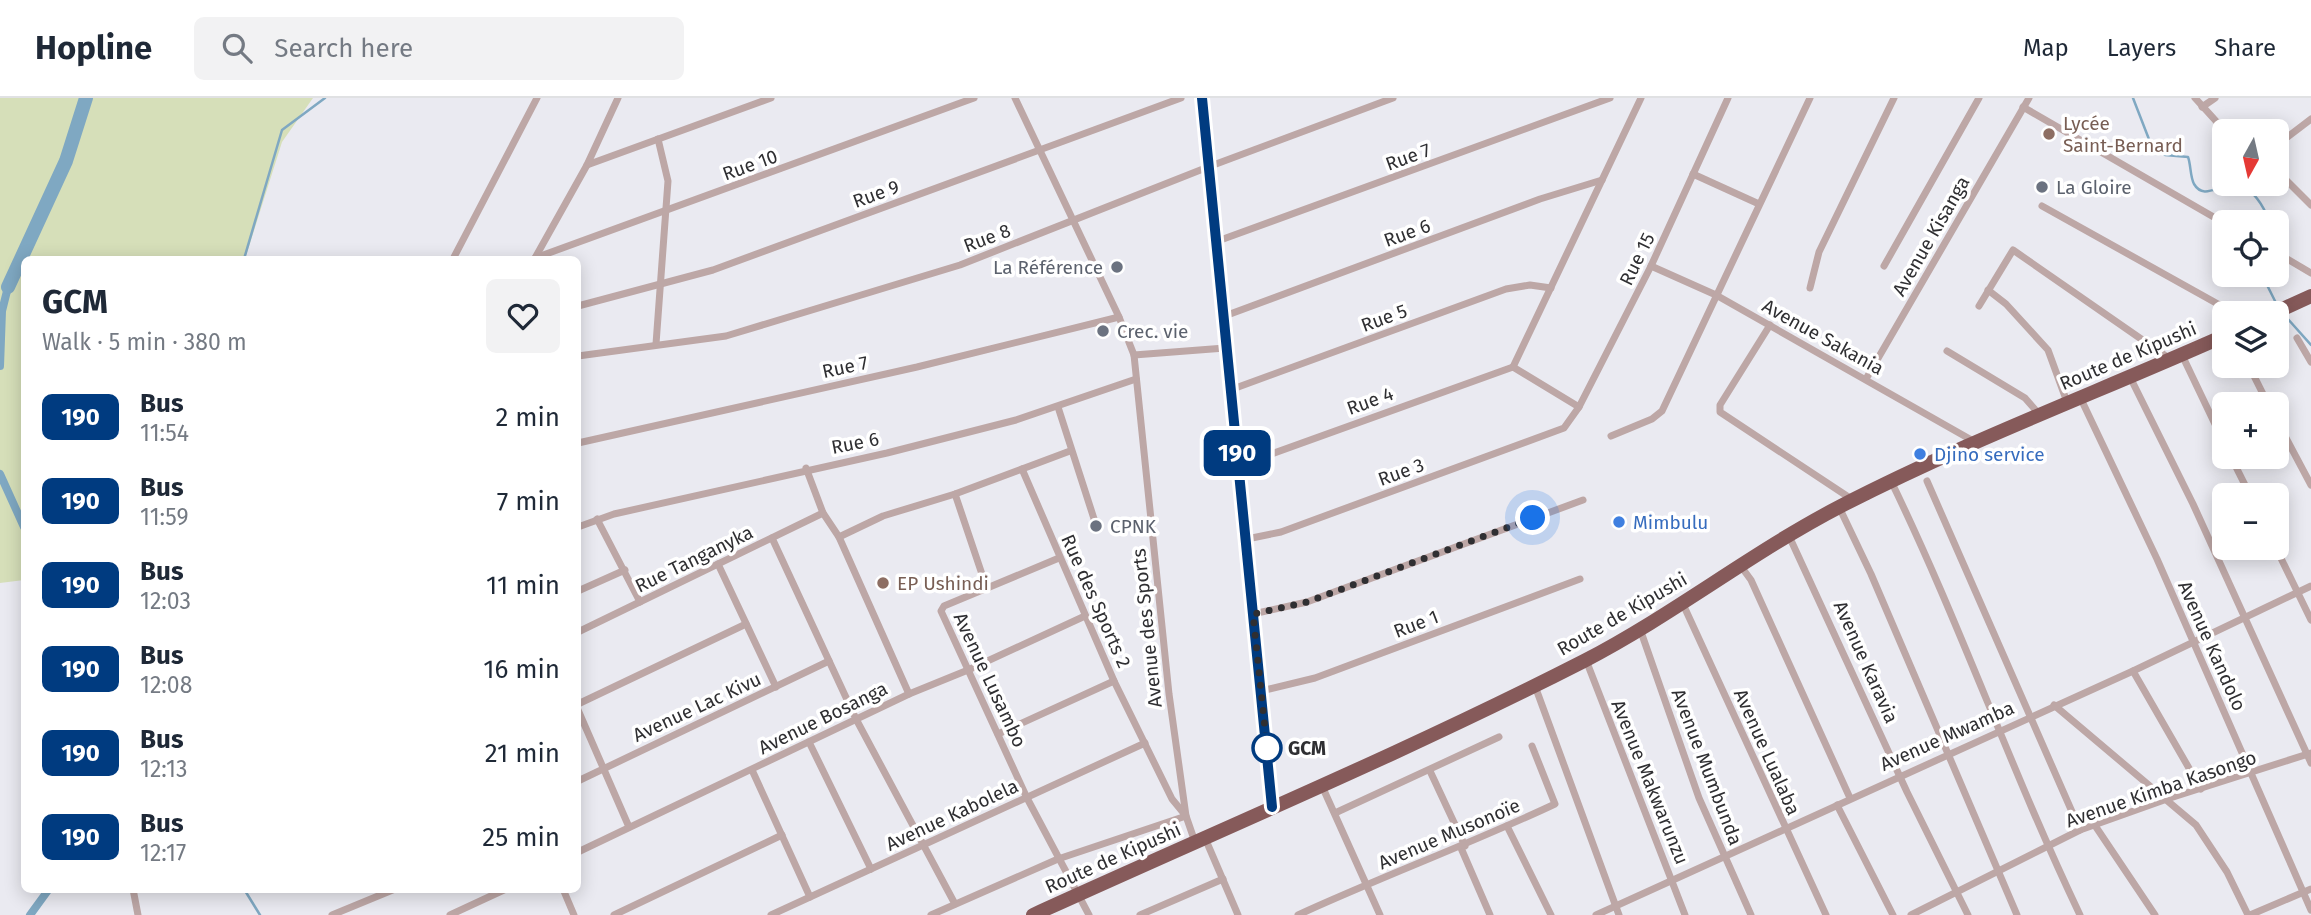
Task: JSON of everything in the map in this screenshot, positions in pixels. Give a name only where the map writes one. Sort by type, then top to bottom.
[{"type":"highway","points":[[2289,306],[2311,296]]},
{"type":"highway","name":"Route de Kipushi","points":[[1033,915],[1322,785],[1586,660],[1789,536],[1891,481],[2073,399],[2212,341]]},
{"type":"street","points":[[455,256],[537,98]]},
{"type":"street","points":[[537,256],[587,165],[618,98]]},
{"type":"street","points":[[587,165],[771,98]]},
{"type":"street","name":"Rue 10","points":[[543,256],[974,98]]},
{"type":"street","name":"Avenue des Sports","points":[[1016,98],[1039,152],[1119,317],[1134,355],[1186,816],[1223,879],[1238,915]]},
{"type":"street","name":"Rue 9","points":[[581,305],[662,286],[1039,152],[1181,98]]},
{"type":"street","points":[[1202,98],[1272,807]]},
{"type":"street","name":"Rue 8","points":[[581,356],[726,336],[960,265],[1208,167],[1393,98]]},
{"type":"street","name":"Rue 7","points":[[1215,242],[1610,98]]},
{"type":"street","points":[[1579,407],[1513,367],[1641,98]]},
{"type":"street","name":"Rue 15","points":[[1564,428],[1579,407],[1651,267],[1728,98]]},
{"type":"street","points":[[1611,436],[1660,414],[1810,98]]},
{"type":"street","points":[[1810,288],[1819,252],[1894,98]]},
{"type":"street","points":[[1884,266],[1979,98]]},
{"type":"street","name":"Avenue Kisanga","points":[[1866,379],[2029,98]]},
{"type":"street","points":[[2195,98],[2214,119]]},
{"type":"street","points":[[2202,107],[2215,98]]},
{"type":"street","points":[[2023,107],[2212,216]]},
{"type":"street","points":[[2289,136],[2311,119]]},
{"type":"street","points":[[656,344],[668,181],[658,139]]},
{"type":"street","points":[[1693,174],[1759,204]]},
{"type":"street","name":"Rue 6","points":[[1222,317],[1539,199],[1602,180]]},
{"type":"street","points":[[2289,182],[2309,200]]},
{"type":"street","points":[[2042,206],[2212,301]]},
{"type":"street","points":[[1979,306],[2010,252],[2014,251],[2176,357],[2212,422]]},
{"type":"street","points":[[2289,260],[2311,273]]},
{"type":"street","name":"Avenue Sakania","points":[[1651,267],[1716,295],[1976,442]]},
{"type":"street","name":"Rue 5","points":[[1230,390],[1506,289],[1530,285],[1550,288]]},
{"type":"street","name":"Avenue Kandolo","points":[[1988,290],[2006,304],[2048,349],[2157,559],[2226,714],[2248,773],[2311,910]]},
{"type":"street","name":"Rue 7","points":[[581,442],[917,367],[1119,317]]},
{"type":"street","points":[[1770,325],[1720,405],[1720,412],[1853,500]]},
{"type":"street","points":[[2297,338],[2311,362]]},
{"type":"street","points":[[1134,355],[1226,348]]},
{"type":"street","points":[[1947,351],[2025,398],[2039,414]]},
{"type":"street","name":"Rue 4","points":[[1238,466],[1513,367]]},
{"type":"street","points":[[2130,377],[2198,513],[2311,763]]},
{"type":"street","name":"Rue 6","points":[[581,526],[597,519],[806,468],[887,453],[1058,407],[1136,379]]},
{"type":"street","points":[[1058,407],[1096,525]]},
{"type":"street","name":"Rue 3","points":[[1247,539],[1281,532],[1564,428]]},
{"type":"street","points":[[2289,444],[2311,485]]},
{"type":"street","points":[[838,537],[883,516],[955,494],[1070,451]]},
{"type":"street","points":[[806,468],[823,513],[838,537],[909,694]]},
{"type":"street","name":"Rue des Sports 2","points":[[1022,469],[1114,681],[1172,799],[1186,816]]},
{"type":"street","points":[[1891,481],[1940,589],[2048,847],[2080,915]]},
{"type":"street","points":[[1927,481],[2080,830]]},
{"type":"street","points":[[955,494],[987,589],[1059,558]]},
{"type":"street","points":[[1253,614],[1307,602],[1583,500]]},
{"type":"street","points":[[1839,507],[1871,573],[2017,915]]},
{"type":"street","name":"Rue Tanganyka","points":[[581,631],[823,513]]},
{"type":"street","points":[[597,519],[640,602]]},
{"type":"street","name":"Avenue Karavia","points":[[1789,536],[1968,915]]},
{"type":"street","points":[[772,538],[856,719],[955,904]]},
{"type":"street","points":[[2282,560],[2311,620]]},
{"type":"street","points":[[718,564],[776,687]]},
{"type":"street","points":[[1740,565],[1751,580],[1850,798]]},
{"type":"street","points":[[581,591],[625,570]]},
{"type":"street","name":"Rue 1","points":[[1261,691],[1315,678],[1580,579]]},
{"type":"street","name":"Avenue Mwamba","points":[[1596,915],[2133,671],[2311,586]]},
{"type":"street","name":"Avenue Lusambo","points":[[987,589],[942,608],[1027,798],[1089,915]]},
{"type":"street","name":"Avenue Lualaba","points":[[1682,602],[1783,828],[1826,915]]},
{"type":"street","name":"Avenue Bosanga","points":[[581,851],[909,694],[1085,616]]},
{"type":"street","points":[[581,703],[746,624]]},
{"type":"street","name":"Avenue Mumbunda","points":[[1640,628],[1699,798],[1751,915]]},
{"type":"street","name":"Avenue Makwarunzu","points":[[1586,660],[1685,915]]},
{"type":"street","name":"Avenue Lac Kivu","points":[[581,780],[830,661]]},
{"type":"street","points":[[2133,671],[2201,789]]},
{"type":"street","points":[[998,734],[1114,681]]},
{"type":"street","points":[[1535,685],[1619,915]]},
{"type":"street","points":[[2054,705],[2196,825],[2249,915],[2311,889]]},
{"type":"street","points":[[581,717],[629,827]]},
{"type":"street","points":[[1335,813],[1499,737]]},
{"type":"street","points":[[809,742],[871,869]]},
{"type":"street","name":"Avenue Kabolela","points":[[771,915],[1145,743]]},
{"type":"street","name":"Avenue Musonoïe","points":[[1298,915],[1367,884],[1463,847],[1555,803],[1532,746]]},
{"type":"street","name":"Avenue Kimba Kasongo","points":[[1911,915],[2080,830],[2096,827],[2167,799],[2309,754]]},
{"type":"street","points":[[752,769],[810,897]]},
{"type":"street","points":[[1430,771],[1490,915]]},
{"type":"street","points":[[1322,785],[1380,915]]},
{"type":"street","points":[[1838,804],[1894,915]]},
{"type":"street","points":[[936,914],[1058,859],[1186,816]]},
{"type":"street","points":[[1507,826],[1551,915]]},
{"type":"street","points":[[2096,827],[2155,915]]},
{"type":"street","points":[[614,915],[782,835]]},
{"type":"street","points":[[1140,915],[1223,879]]},
{"type":"street","points":[[134,893],[138,915]]},
{"type":"street","points":[[332,915],[385,893]]},
{"type":"street","points":[[450,915],[487,893]]},
{"type":"street","points":[[565,893],[574,915]]},
{"type":"green space","points":[[0,98],[313,98],[282,142],[246,256],[21,256],[21,580],[0,583]]},
{"type":"waterway","points":[[22,256],[66,161],[86,98]]},
{"type":"waterway","points":[[245,256],[282,130],[325,98]]},
{"type":"waterway","points":[[2133,98],[2152,147],[2165,155],[2188,157],[2194,184],[2201,190],[2237,185],[2248,189],[2264,210]]},
{"type":"waterway","points":[[8,287],[21,259]]},
{"type":"waterway","points":[[0,366],[2,311],[8,287]]},
{"type":"waterway","points":[[2268,287],[2275,301]]},
{"type":"waterway","points":[[2289,320],[2311,345]]},
{"type":"waterway","points":[[0,474],[21,520]]},
{"type":"waterway","points":[[30,915],[46,893]]},
{"type":"waterway","points":[[246,893],[260,915]]},
{"type":"bus line","name":"190","points":[[1202,98],[1272,807]]},
{"type":"place","name":"Lycée Saint-Bernard","points":[[2049,134]]},
{"type":"place","name":"La Gloire","points":[[2042,187]]},
{"type":"place","name":"La Référence","points":[[1117,267]]},
{"type":"place","name":"Crec. vie","points":[[1103,331]]},
{"type":"place","name":"Djino service","points":[[1920,454]]},
{"type":"place","name":"Mimbulu","points":[[1619,522]]},
{"type":"place","name":"CPNK","points":[[1096,526]]},
{"type":"place","name":"EP Ushindi","points":[[883,583]]},
{"type":"place","name":"GCM","points":[[1267,748]]},
{"type":"route","points":[[1267,748],[1253,614],[1307,602],[1533,518]]}]
